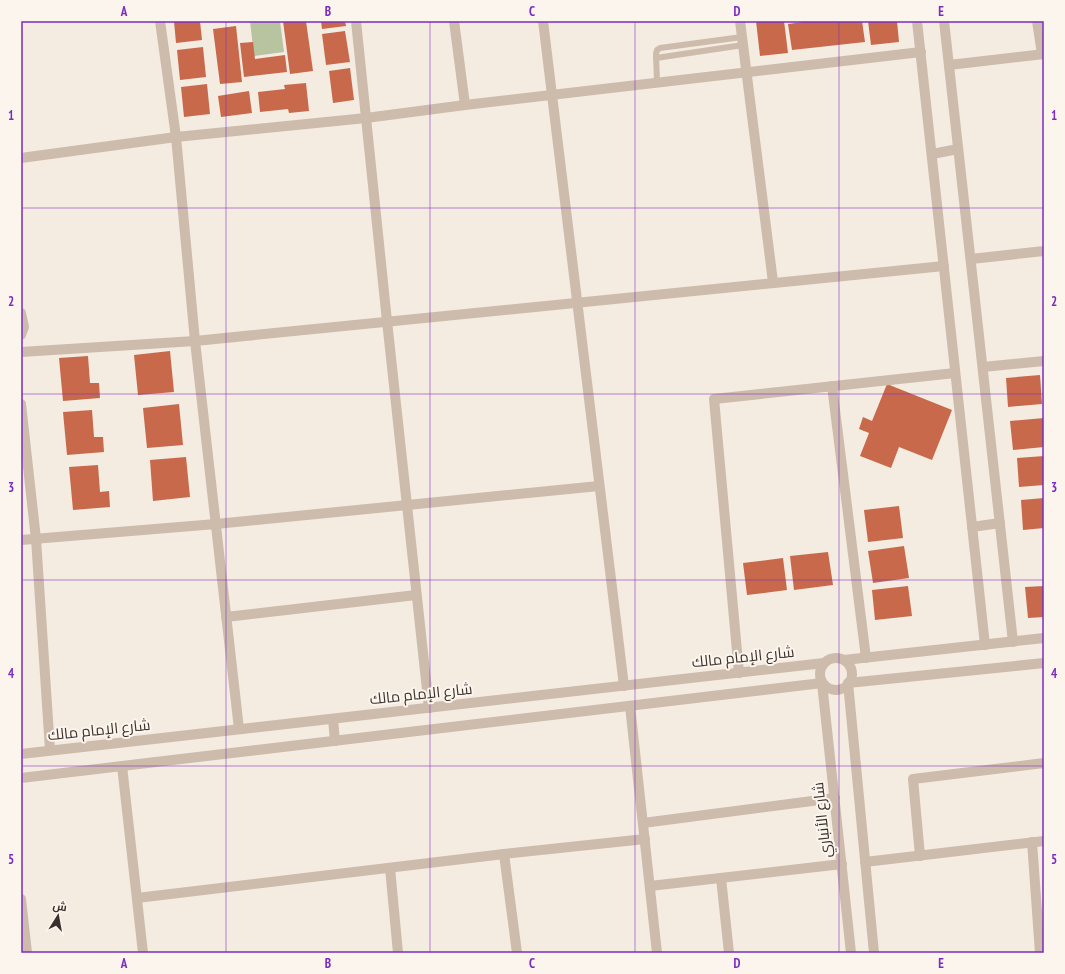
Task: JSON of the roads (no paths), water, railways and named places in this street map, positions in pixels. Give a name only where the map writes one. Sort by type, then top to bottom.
[{"type":"street","points":[[160,21],[176,138],[195,341],[239,729]]},
{"type":"street","points":[[356,21],[429,708]]},
{"type":"street","points":[[454,21],[465,105]]},
{"type":"street","points":[[543,21],[624,686]]},
{"type":"street","points":[[740,21],[773,282]]},
{"type":"street","points":[[917,21],[985,645]]},
{"type":"street","points":[[944,21],[1013,642]]},
{"type":"street","points":[[949,65],[1043,54],[1037,21]]},
{"type":"street","points":[[21,158],[176,138],[366,118],[657,82],[921,52]]},
{"type":"street","points":[[932,154],[958,149]]},
{"type":"street","points":[[971,259],[1044,251]]},
{"type":"street","points":[[21,352],[195,341],[944,266]]},
{"type":"street","points":[[21,313],[24,328],[21,335]]},
{"type":"street","points":[[982,367],[1044,361]]},
{"type":"street","points":[[739,673],[714,399],[955,373]]},
{"type":"street","points":[[832,386],[866,658]]},
{"type":"street","points":[[21,404],[36,539],[50,750]]},
{"type":"street","points":[[21,540],[216,524],[599,486]]},
{"type":"street","points":[[972,527],[1000,523]]},
{"type":"street","points":[[226,617],[416,595]]},
{"type":"street","points":[[1044,638],[866,658],[844,660],[833,658],[824,663],[821,668],[820,678],[822,683],[830,689],[835,690],[845,687],[848,684],[1044,663]]},
{"type":"street","points":[[844,660],[851,669],[852,674],[848,684],[874,953]]},
{"type":"street","name":"شارع الإمام مالك","points":[[21,754],[824,663]]},
{"type":"street","points":[[21,778],[822,683]]},
{"type":"street","name":"شارع الأنباري","points":[[822,683],[851,953]]},
{"type":"street","points":[[630,706],[657,953]]},
{"type":"street","points":[[333,719],[335,741]]},
{"type":"street","points":[[920,856],[913,779],[1044,763]]},
{"type":"street","points":[[122,766],[143,953]]},
{"type":"street","points":[[643,823],[835,798]]},
{"type":"street","points":[[137,898],[504,854],[645,839]]},
{"type":"street","points":[[866,862],[1044,841]]},
{"type":"street","points":[[1032,842],[1040,953]]},
{"type":"street","points":[[504,854],[517,953]]},
{"type":"street","points":[[650,886],[842,864]]},
{"type":"street","points":[[390,868],[398,953]]},
{"type":"street","points":[[721,878],[729,953]]},
{"type":"street","points":[[21,899],[27,953]]},
{"type":"lane","points":[[656,58],[743,41]]},
{"type":"lane","points":[[657,82],[656,58],[657,50],[660,48],[743,41]]}]
